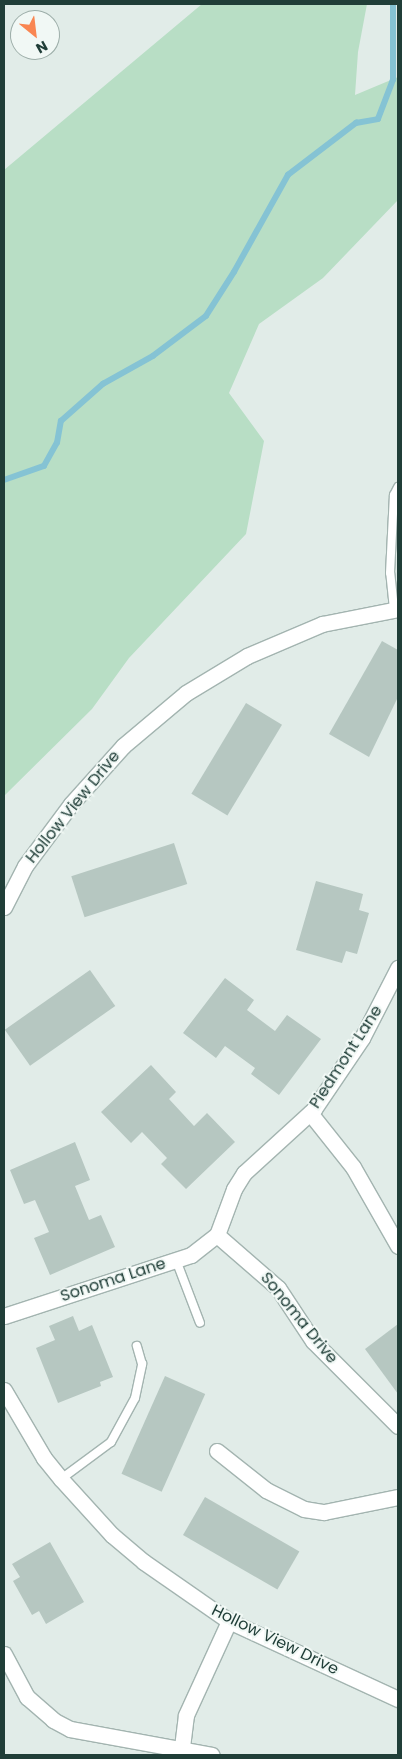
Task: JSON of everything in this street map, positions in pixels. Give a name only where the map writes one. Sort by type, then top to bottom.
[{"type":"street","name":"Hollow View Drive","points":[[4,906],[25,866],[71,804],[123,746],[186,693],[247,656],[322,624],[396,609]]},
{"type":"street","name":"Piedmont Lane","points":[[217,1235],[234,1189],[244,1174],[310,1113],[362,1038],[398,968]]},
{"type":"street","points":[[310,1113],[353,1167],[398,1246]]},
{"type":"street","name":"Sonoma Lane","points":[[4,1316],[191,1255],[217,1235]]},
{"type":"street","name":"Sonoma Drive","points":[[217,1235],[278,1288],[313,1341],[398,1426]]},
{"type":"street","name":"Hollow View Drive","points":[[4,1390],[44,1458],[60,1478],[112,1535],[144,1562],[229,1620],[398,1700]]},
{"type":"street","points":[[217,1451],[266,1490],[304,1509],[324,1512],[398,1496]]},
{"type":"street","points":[[181,1752],[186,1715],[229,1620]]},
{"type":"street","points":[[4,1654],[27,1697],[53,1720],[70,1728],[181,1752],[212,1755]]},
{"type":"lane","points":[[396,609],[390,573],[394,495],[398,487]]},
{"type":"lane","points":[[176,1260],[200,1323]]},
{"type":"lane","points":[[60,1478],[111,1442],[135,1398],[142,1364],[137,1346]]},
{"type":"green space","points":[[202,4],[367,4],[358,52],[355,95],[398,77],[398,200],[323,278],[259,324],[229,393],[264,441],[246,534],[129,658],[92,709],[4,796],[4,170]]},
{"type":"building","points":[[382,641],[398,650],[398,697],[369,757],[329,734]]},
{"type":"building","points":[[246,703],[282,725],[227,815],[191,794]]},
{"type":"building","points":[[174,843],[187,884],[85,917],[71,876]]},
{"type":"building","points":[[316,881],[363,894],[359,910],[369,913],[357,954],[346,951],[342,963],[296,950]]},
{"type":"building","points":[[90,970],[115,1006],[30,1066],[5,1030]]},
{"type":"building","points":[[225,978],[254,1000],[247,1010],[275,1031],[287,1015],[321,1039],[279,1095],[251,1074],[255,1068],[225,1046],[216,1058],[183,1033]]},
{"type":"building","points":[[151,1065],[176,1092],[169,1099],[194,1126],[207,1113],[235,1142],[186,1189],[161,1164],[167,1158],[142,1132],[131,1143],[101,1112]]},
{"type":"building","points":[[75,1142],[90,1180],[75,1186],[89,1220],[101,1215],[115,1247],[50,1275],[34,1238],[49,1232],[35,1200],[24,1204],[10,1170]]},
{"type":"building","points":[[73,1316],[79,1331],[92,1325],[113,1377],[100,1382],[101,1386],[58,1403],[36,1348],[55,1340],[49,1326]]},
{"type":"building","points":[[398,1324],[398,1394],[365,1349]]},
{"type":"building","points":[[165,1376],[205,1394],[162,1492],[121,1474]]},
{"type":"building","points":[[205,1497],[299,1552],[277,1590],[183,1535]]},
{"type":"building","points":[[50,1542],[84,1602],[46,1624],[39,1611],[32,1615],[13,1581],[20,1577],[12,1564]]},
{"type":"waterway","points":[[4,480],[44,466],[57,443],[61,421],[103,384],[153,356],[206,316],[234,272],[288,175],[356,123],[378,119],[393,80],[393,4]]}]
